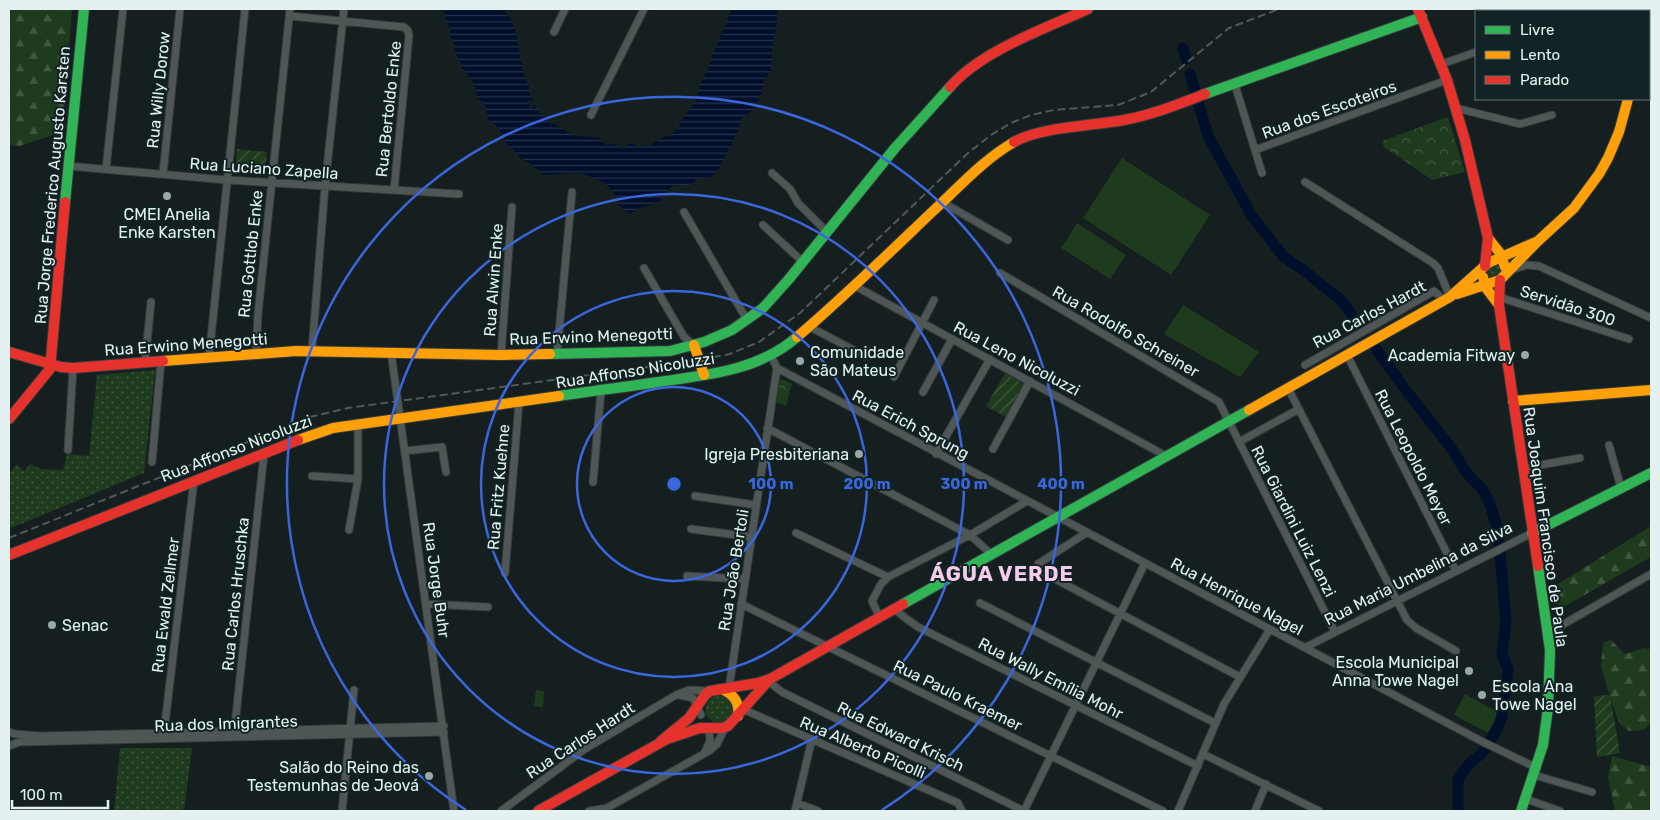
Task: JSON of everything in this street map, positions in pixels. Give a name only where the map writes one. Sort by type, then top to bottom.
[{"type":"main road","name":"Rua Jorge Frederico Augusto Karsten","points":[[50,364],[84,9]]},
{"type":"main road","name":"Rua Erwino Menegotti","points":[[9,352],[61,368],[73,368],[312,350],[501,355],[670,351],[694,345],[732,330],[763,308],[803,262],[895,148],[960,75],[991,54],[1088,9]]},
{"type":"main road","name":"Rua Joaquim Francisco de Paula","points":[[1420,13],[1448,80],[1478,193],[1495,270],[1548,633],[1550,673],[1543,745],[1536,771],[1521,811]]},
{"type":"main road","name":"Rua Affonso Nicoluzzi","points":[[9,555],[194,480],[320,432],[358,424],[704,376],[733,370],[771,356],[810,327],[991,157],[1021,138],[1050,130],[1125,120],[1196,99],[1420,13]]},
{"type":"main road","points":[[662,742],[700,708],[706,694],[723,690],[753,689],[769,681],[1495,270],[1538,241],[1574,208],[1599,174],[1618,132],[1628,100]]},
{"type":"main road","name":"Rua Joaquim Francisco de Paula","points":[[1488,238],[1499,301]]},
{"type":"main road","points":[[1450,297],[1495,270],[1521,247],[1538,241]]},
{"type":"main road","points":[[694,345],[704,376]]},
{"type":"main road","points":[[9,419],[48,373],[50,364]]},
{"type":"main road","points":[[1513,401],[1651,390]]},
{"type":"main road","name":"Rua Maria Umbelina da Silva","points":[[1532,533],[1651,473]]},
{"type":"main road","points":[[1529,507],[1540,519],[1558,520]]},
{"type":"main road","points":[[538,811],[662,742],[689,731],[710,726],[725,728],[734,721],[753,689]]},
{"type":"main road","points":[[723,690],[736,699],[740,710]]},
{"type":"main road","points":[[700,708],[710,726]]},
{"type":"street","points":[[106,169],[123,9]]},
{"type":"street","name":"Rua Willy Dorow","points":[[163,174],[180,9]]},
{"type":"street","points":[[209,357],[245,9]]},
{"type":"street","points":[[312,350],[325,186],[344,9]]},
{"type":"street","points":[[554,32],[566,9]]},
{"type":"street","points":[[591,115],[644,9]]},
{"type":"street","points":[[289,12],[343,21]]},
{"type":"street","name":"Rua Gottlob Enke","points":[[256,353],[258,314],[289,12]]},
{"type":"street","name":"Rua Bertoldo Enke","points":[[343,21],[404,27],[408,31],[394,190]]},
{"type":"street","points":[[1442,64],[1475,52]]},
{"type":"street","name":"Rua dos Escoteiros","points":[[1235,85],[1255,150],[1448,80]]},
{"type":"street","points":[[1456,108],[1520,124],[1552,115]]},
{"type":"street","points":[[1255,150],[1262,173]]},
{"type":"street","name":"Rua Luciano Zapella","points":[[68,166],[227,180],[459,194]]},
{"type":"street","points":[[772,173],[790,188],[798,203],[827,232]]},
{"type":"street","points":[[1305,182],[1434,264],[1438,268],[1450,297]]},
{"type":"street","points":[[557,354],[572,192]]},
{"type":"street","points":[[942,202],[1008,240]]},
{"type":"street","name":"Rua Alwin Enke","points":[[501,355],[512,207]]},
{"type":"street","points":[[684,212],[747,320]]},
{"type":"street","points":[[762,225],[803,262]]},
{"type":"street","points":[[1538,241],[1533,255],[1539,266]]},
{"type":"street","points":[[1495,270],[1527,265],[1539,266],[1651,318]]},
{"type":"street","points":[[644,268],[684,337],[694,345]]},
{"type":"street","name":"Rua Rodolfo Schreiner","points":[[1000,273],[1219,402],[1228,421]]},
{"type":"street","name":"Rua Leno Nicoluzzi","points":[[855,286],[1166,456]]},
{"type":"street","name":"Rua Carlos Hardt","points":[[1304,365],[1434,291],[1450,297]]},
{"type":"street","points":[[894,377],[934,300]]},
{"type":"street","name":"Servidão 300","points":[[1499,301],[1629,339]]},
{"type":"street","points":[[145,362],[151,302]]},
{"type":"street","points":[[810,327],[865,356]]},
{"type":"street","points":[[923,392],[952,339]]},
{"type":"street","name":"Rua Jorge Buhr","points":[[391,352],[454,811]]},
{"type":"street","name":"Rua Leopoldo Meyer","points":[[1347,355],[1456,571]]},
{"type":"street","points":[[771,356],[777,368]]},
{"type":"street","points":[[936,454],[990,359]]},
{"type":"street","points":[[152,462],[160,361]]},
{"type":"street","points":[[68,450],[73,368]]},
{"type":"street","name":"Rua João Bertoli","points":[[723,690],[732,671],[777,368]]},
{"type":"street","name":"Rua Erich Sprung","points":[[777,368],[1058,518]]},
{"type":"street","points":[[993,449],[1030,381]]},
{"type":"street","points":[[1288,388],[1397,601],[1411,624],[1456,651]]},
{"type":"street","points":[[593,482],[601,391]]},
{"type":"street","name":"Rua Fritz Kuehne","points":[[505,573],[519,402]]},
{"type":"street","points":[[1239,442],[1299,409]]},
{"type":"street","name":"Rua Giardini Luiz Lenzi","points":[[1228,421],[1334,632]]},
{"type":"street","points":[[349,530],[358,479],[358,424]]},
{"type":"street","points":[[768,428],[970,535],[992,555]]},
{"type":"street","points":[[1609,445],[1622,488]]},
{"type":"street","points":[[405,451],[442,447],[446,472]]},
{"type":"street","name":"Rua Carlos Hruschka","points":[[234,734],[264,454]]},
{"type":"street","points":[[1523,468],[1580,458]]},
{"type":"street","points":[[312,476],[358,479]]},
{"type":"street","name":"Rua Ewald Zellmer","points":[[164,732],[194,480]]},
{"type":"street","points":[[695,496],[756,505]]},
{"type":"street","points":[[880,618],[872,601],[881,584],[888,577],[970,535],[1028,501]]},
{"type":"street","name":"Rua Henrique Nagel","points":[[1058,518],[1306,647],[1536,771],[1592,792]]},
{"type":"street","points":[[691,529],[752,537]]},
{"type":"street","points":[[1086,532],[1038,564],[1040,571],[1240,677]]},
{"type":"street","points":[[796,533],[888,577]]},
{"type":"street","name":"Rua Maria Umbelina da Silva","points":[[1306,647],[1532,533]]},
{"type":"street","points":[[1024,811],[1145,563]]},
{"type":"street","points":[[1548,633],[1651,574]]},
{"type":"street","points":[[687,578],[745,580]]},
{"type":"street","points":[[980,603],[1215,723]]},
{"type":"street","points":[[427,604],[488,607]]},
{"type":"street","name":"Rua Paulo Kraemer","points":[[741,604],[1163,811]]},
{"type":"street","name":"Rua Wally Emília Mohr","points":[[896,610],[912,624],[1198,766]]},
{"type":"street","points":[[1178,811],[1215,723],[1240,677],[1270,629]]},
{"type":"street","points":[[732,671],[753,689],[754,707],[758,716]]},
{"type":"street","name":"Rua Edward Krisch","points":[[769,681],[782,692],[1024,811]]},
{"type":"street","points":[[342,811],[354,690]]},
{"type":"street","name":"Rua Carlos Hardt","points":[[502,811],[585,749],[676,695],[689,690],[723,690]]},
{"type":"street","points":[[676,695],[693,698],[700,708]]},
{"type":"street","name":"Rua Alberto Picolli","points":[[740,710],[812,739],[958,803],[962,811]]},
{"type":"street","points":[[703,755],[710,741],[710,726]]},
{"type":"street","points":[[588,811],[607,808],[703,755],[717,744],[725,728]]},
{"type":"street","name":"Rua dos Imigrantes","points":[[9,746],[19,742],[278,732],[444,729]]},
{"type":"street","name":"Rua dos Imigrantes","points":[[9,732],[41,736],[164,732],[234,734]]},
{"type":"street","points":[[795,811],[812,739]]},
{"type":"street","points":[[1202,754],[1319,811]]},
{"type":"street","points":[[1255,811],[1266,784]]},
{"type":"street","points":[[1526,800],[1560,811]]},
{"type":"street","points":[[797,803],[818,811]]},
{"type":"green space","points":[[9,9],[72,9],[62,132],[20,146],[9,145]]},
{"type":"green space","points":[[1448,117],[1465,172],[1432,180],[1384,147],[1382,141]]},
{"type":"green space","points":[[237,149],[267,152],[265,175],[235,172]]},
{"type":"green space","points":[[1122,158],[1210,215],[1171,275],[1083,218]]},
{"type":"green space","points":[[1077,223],[1126,255],[1110,279],[1061,248]]},
{"type":"green space","points":[[1498,265],[1501,267],[1502,274],[1489,279],[1486,275],[1487,269]]},
{"type":"green space","points":[[1183,305],[1259,352],[1240,377],[1164,334]]},
{"type":"green space","points":[[155,370],[144,473],[11,528],[9,526],[9,474],[16,465],[24,471],[30,464],[41,469],[63,470],[67,454],[89,456],[97,375]]},
{"type":"green space","points":[[1005,373],[1025,385],[1006,417],[986,406]]},
{"type":"green space","points":[[780,380],[785,380],[792,384],[786,406],[776,402]]},
{"type":"green space","points":[[1651,526],[1651,557],[1560,609],[1555,586]]},
{"type":"green space","points":[[1611,640],[1625,654],[1644,648],[1651,649],[1651,722],[1644,730],[1629,731],[1619,723],[1601,666],[1603,643]]},
{"type":"green space","points":[[536,690],[544,691],[543,707],[534,706]]},
{"type":"green space","points":[[717,694],[731,698],[734,713],[723,723],[713,722],[706,715],[707,703]]},
{"type":"green space","points":[[1465,694],[1499,713],[1488,733],[1454,715]]},
{"type":"green space","points":[[1610,695],[1620,753],[1597,757],[1594,696]]},
{"type":"green space","points":[[120,748],[192,748],[184,811],[114,811]]},
{"type":"green space","points":[[1612,756],[1651,767],[1651,811],[1615,811],[1608,777]]},
{"type":"water","points":[[438,9],[503,9],[512,21],[515,29],[524,77],[529,86],[529,93],[533,101],[526,100],[530,106],[529,108],[535,105],[539,113],[545,115],[546,120],[551,124],[553,123],[573,135],[600,138],[606,145],[616,144],[624,149],[628,143],[647,147],[664,137],[672,135],[678,128],[696,100],[701,82],[710,65],[711,58],[732,9],[777,9],[777,23],[772,47],[771,72],[764,80],[762,92],[753,110],[742,118],[736,135],[717,171],[711,177],[698,179],[689,185],[673,186],[660,201],[638,208],[630,214],[617,204],[616,196],[605,183],[581,173],[543,175],[531,164],[520,158],[508,146],[499,128],[488,119],[485,105],[478,98],[473,82],[463,69],[455,51],[454,41],[450,36],[450,28],[444,12]]},
{"type":"waterway","points":[[1183,48],[1186,59]]},
{"type":"waterway","points":[[1190,74],[1208,136],[1252,216],[1284,257],[1342,301],[1351,314]]},
{"type":"waterway","points":[[1377,350],[1403,386]]},
{"type":"waterway","points":[[1407,392],[1452,449],[1465,471],[1482,489],[1490,504],[1498,531],[1506,621],[1502,654],[1508,669],[1505,694],[1501,720],[1495,733],[1482,753],[1468,765],[1458,780],[1458,811]]},
{"type":"railway","points":[[9,538],[310,417],[348,408],[699,360],[730,354],[759,342],[800,313],[968,153],[991,135],[1011,123],[1031,115],[1054,110],[1118,105],[1151,92],[1229,28],[1279,9]]},
{"type":"traffic: fast","points":[[65,202],[84,9]]},
{"type":"traffic: fast","points":[[1205,94],[1422,17]]},
{"type":"traffic: fast","points":[[550,354],[670,351],[704,342],[732,330],[763,308],[789,279],[895,148],[950,87]]},
{"type":"traffic: fast","points":[[559,396],[695,377],[731,370],[766,357],[797,337]]},
{"type":"traffic: fast","points":[[903,604],[1249,410]]},
{"type":"traffic: fast","points":[[1532,533],[1651,473]]},
{"type":"traffic: fast","points":[[1521,811],[1543,745],[1548,708],[1550,650],[1538,566]]},
{"type":"traffic: slow","points":[[1457,294],[1500,280],[1574,208],[1599,174],[1608,158],[1619,132],[1628,100]]},
{"type":"traffic: slow","points":[[797,337],[866,275],[971,175],[1014,142]]},
{"type":"traffic: slow","points":[[1488,238],[1500,253],[1505,267]]},
{"type":"traffic: slow","points":[[1249,410],[1450,297],[1488,263],[1538,241]]},
{"type":"traffic: slow","points":[[1483,277],[1486,288],[1499,305]]},
{"type":"traffic: slow","points":[[694,345],[704,375]]},
{"type":"traffic: slow","points":[[163,361],[296,351],[501,355],[550,354]]},
{"type":"traffic: slow","points":[[1513,401],[1651,390]]},
{"type":"traffic: slow","points":[[298,440],[333,428],[559,396]]},
{"type":"traffic: slow","points":[[722,689],[730,694],[737,703],[738,716]]},
{"type":"traffic: jam","points":[[950,87],[978,62],[1014,42],[1088,9]]},
{"type":"traffic: jam","points":[[1418,9],[1447,80],[1465,140],[1488,238],[1485,266]]},
{"type":"traffic: jam","points":[[1014,142],[1052,130],[1134,118],[1205,94]]},
{"type":"traffic: jam","points":[[9,419],[50,369],[65,202]]},
{"type":"traffic: jam","points":[[1500,280],[1499,305],[1538,566]]},
{"type":"traffic: jam","points":[[9,352],[61,367],[73,368],[163,361]]},
{"type":"traffic: jam","points":[[9,555],[298,440]]},
{"type":"traffic: jam","points":[[661,741],[689,718],[710,691],[758,683],[770,679],[903,604]]},
{"type":"traffic: jam","points":[[538,811],[667,739],[700,728],[722,728],[728,726],[768,681]]},
{"type":"place","name":"CMEI Anelia Enke Karsten","points":[[167,196]]},
{"type":"place","name":"Academia Fitway","points":[[1525,355]]},
{"type":"place","name":"Comunidade São Mateus","points":[[800,361]]},
{"type":"place","name":"Igreja Presbiteriana","points":[[859,454]]},
{"type":"place","name":"Senac","points":[[52,625]]},
{"type":"place","name":"Escola Municipal Anna Towe Nagel","points":[[1469,671]]},
{"type":"place","name":"Escola Ana Towe Nagel","points":[[1482,695]]},
{"type":"place","name":"Salão do Reino das Testemunhas de Jeová","points":[[429,776]]},
{"type":"district","name":"ÁGUA VERDE","points":[[1002,574]]}]
